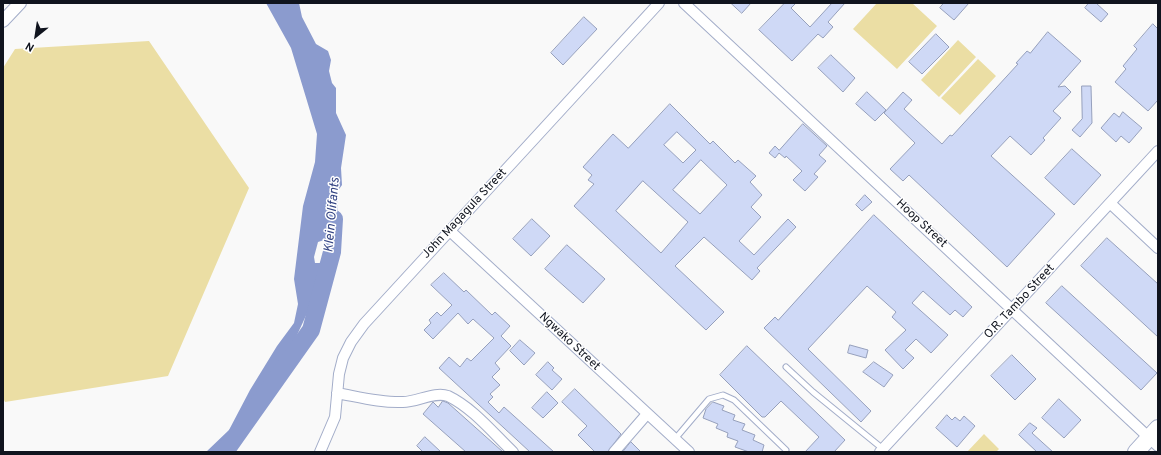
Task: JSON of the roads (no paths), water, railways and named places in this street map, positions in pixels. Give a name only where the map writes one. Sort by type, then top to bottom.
[{"type":"highway","points":[[1136,452],[1155,437]]},
{"type":"street","points":[[3,21],[20,3]]},
{"type":"street","name":"John Magagula Street","points":[[320,452],[335,417],[337,393],[343,358],[351,342],[364,324],[659,3]]},
{"type":"street","name":"Hoop Street","points":[[684,3],[1012,310],[1155,437]]},
{"type":"street","name":"O.R. Tambo Street","points":[[882,451],[1158,151]]},
{"type":"street","points":[[1110,203],[1158,248]]},
{"type":"street","name":"Ngwako Street","points":[[450,231],[689,452]]},
{"type":"street","points":[[337,393],[368,399],[404,402],[421,400],[435,395],[447,396],[466,408],[512,452]]},
{"type":"street","points":[[614,452],[647,414]]},
{"type":"lane","points":[[786,367],[882,451]]},
{"type":"lane","points":[[675,439],[709,399],[723,395],[734,400],[786,450]]},
{"type":"water","points":[[266,3],[299,3],[302,17],[316,44],[328,51],[331,60],[329,71],[332,83],[336,88],[336,113],[346,135],[341,168],[342,185],[337,192],[338,232],[336,240],[329,244],[324,240],[318,242],[314,257],[315,263],[325,263],[324,267],[329,274],[325,291],[321,300],[309,309],[292,346],[277,364],[263,386],[258,400],[258,412],[254,424],[225,452],[206,452],[229,430],[250,390],[277,346],[294,323],[298,304],[294,279],[303,206],[315,162],[317,134],[291,48]]},
{"type":"waterway","name":"Klein Olifants","points":[[221,452],[229,446],[311,330],[332,252],[334,219]]}]
